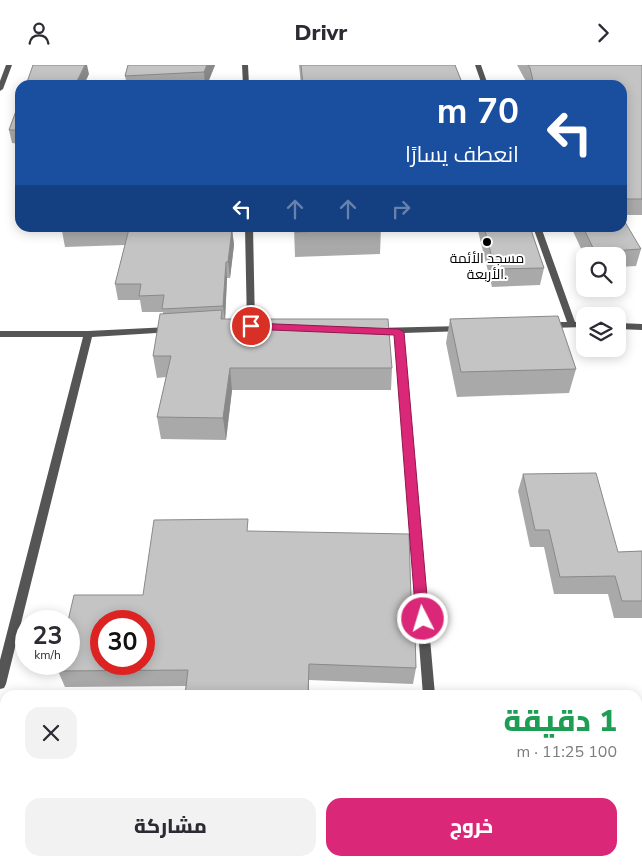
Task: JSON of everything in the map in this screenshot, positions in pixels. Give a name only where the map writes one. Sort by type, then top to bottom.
[{"type":"street","points":[[0,89],[9,65]]},
{"type":"street","points":[[245,65],[246,80]]},
{"type":"street","points":[[478,65],[483,80]]},
{"type":"street","points":[[249,232],[247,327],[261,327]]},
{"type":"street","points":[[539,232],[572,324]]},
{"type":"street","points":[[544,325],[576,324]]},
{"type":"street","points":[[626,326],[642,327]]},
{"type":"street","points":[[369,331],[399,332],[476,328]]},
{"type":"street","points":[[0,334],[88,334],[174,330]]},
{"type":"street","points":[[399,332],[429,690]]},
{"type":"street","points":[[0,684],[88,334]]},
{"type":"building","points":[[33,65],[85,65],[78,80],[28,80]]},
{"type":"building","points":[[128,65],[207,65],[204,72],[125,76]]},
{"type":"building","points":[[301,65],[455,65],[461,80],[302,80]]},
{"type":"building","points":[[528,65],[642,65],[642,199],[627,199],[627,80],[533,80]]},
{"type":"building","points":[[15,114],[15,130],[9,130]]},
{"type":"building","points":[[627,225],[641,249],[626,250],[626,247],[593,247],[585,232],[627,232]]},
{"type":"building","points":[[128,232],[232,232],[228,262],[226,262],[223,306],[162,309],[164,295],[139,296],[141,284],[115,284]]},
{"type":"building","points":[[485,232],[532,232],[544,268],[495,269]]},
{"type":"building","points":[[222,310],[221,319],[388,319],[392,368],[230,368],[223,418],[157,417],[171,356],[153,356],[160,314]]},
{"type":"building","points":[[558,316],[576,369],[461,372],[450,319]]},
{"type":"building","points":[[596,473],[618,552],[642,551],[642,601],[622,601],[615,576],[560,577],[549,530],[535,530],[523,474]]},
{"type":"building","points":[[248,519],[247,531],[409,534],[411,598],[414,598],[416,668],[309,664],[308,690],[186,690],[188,670],[155,670],[155,610],[90,610],[90,671],[80,671],[80,610],[71,610],[74,595],[143,595],[154,520]]},
{"type":"place","name":"مسجد الأئمة الأربعة.","points":[[487,242]]},
{"type":"route","points":[[251,326],[399,332],[423,619]]}]
